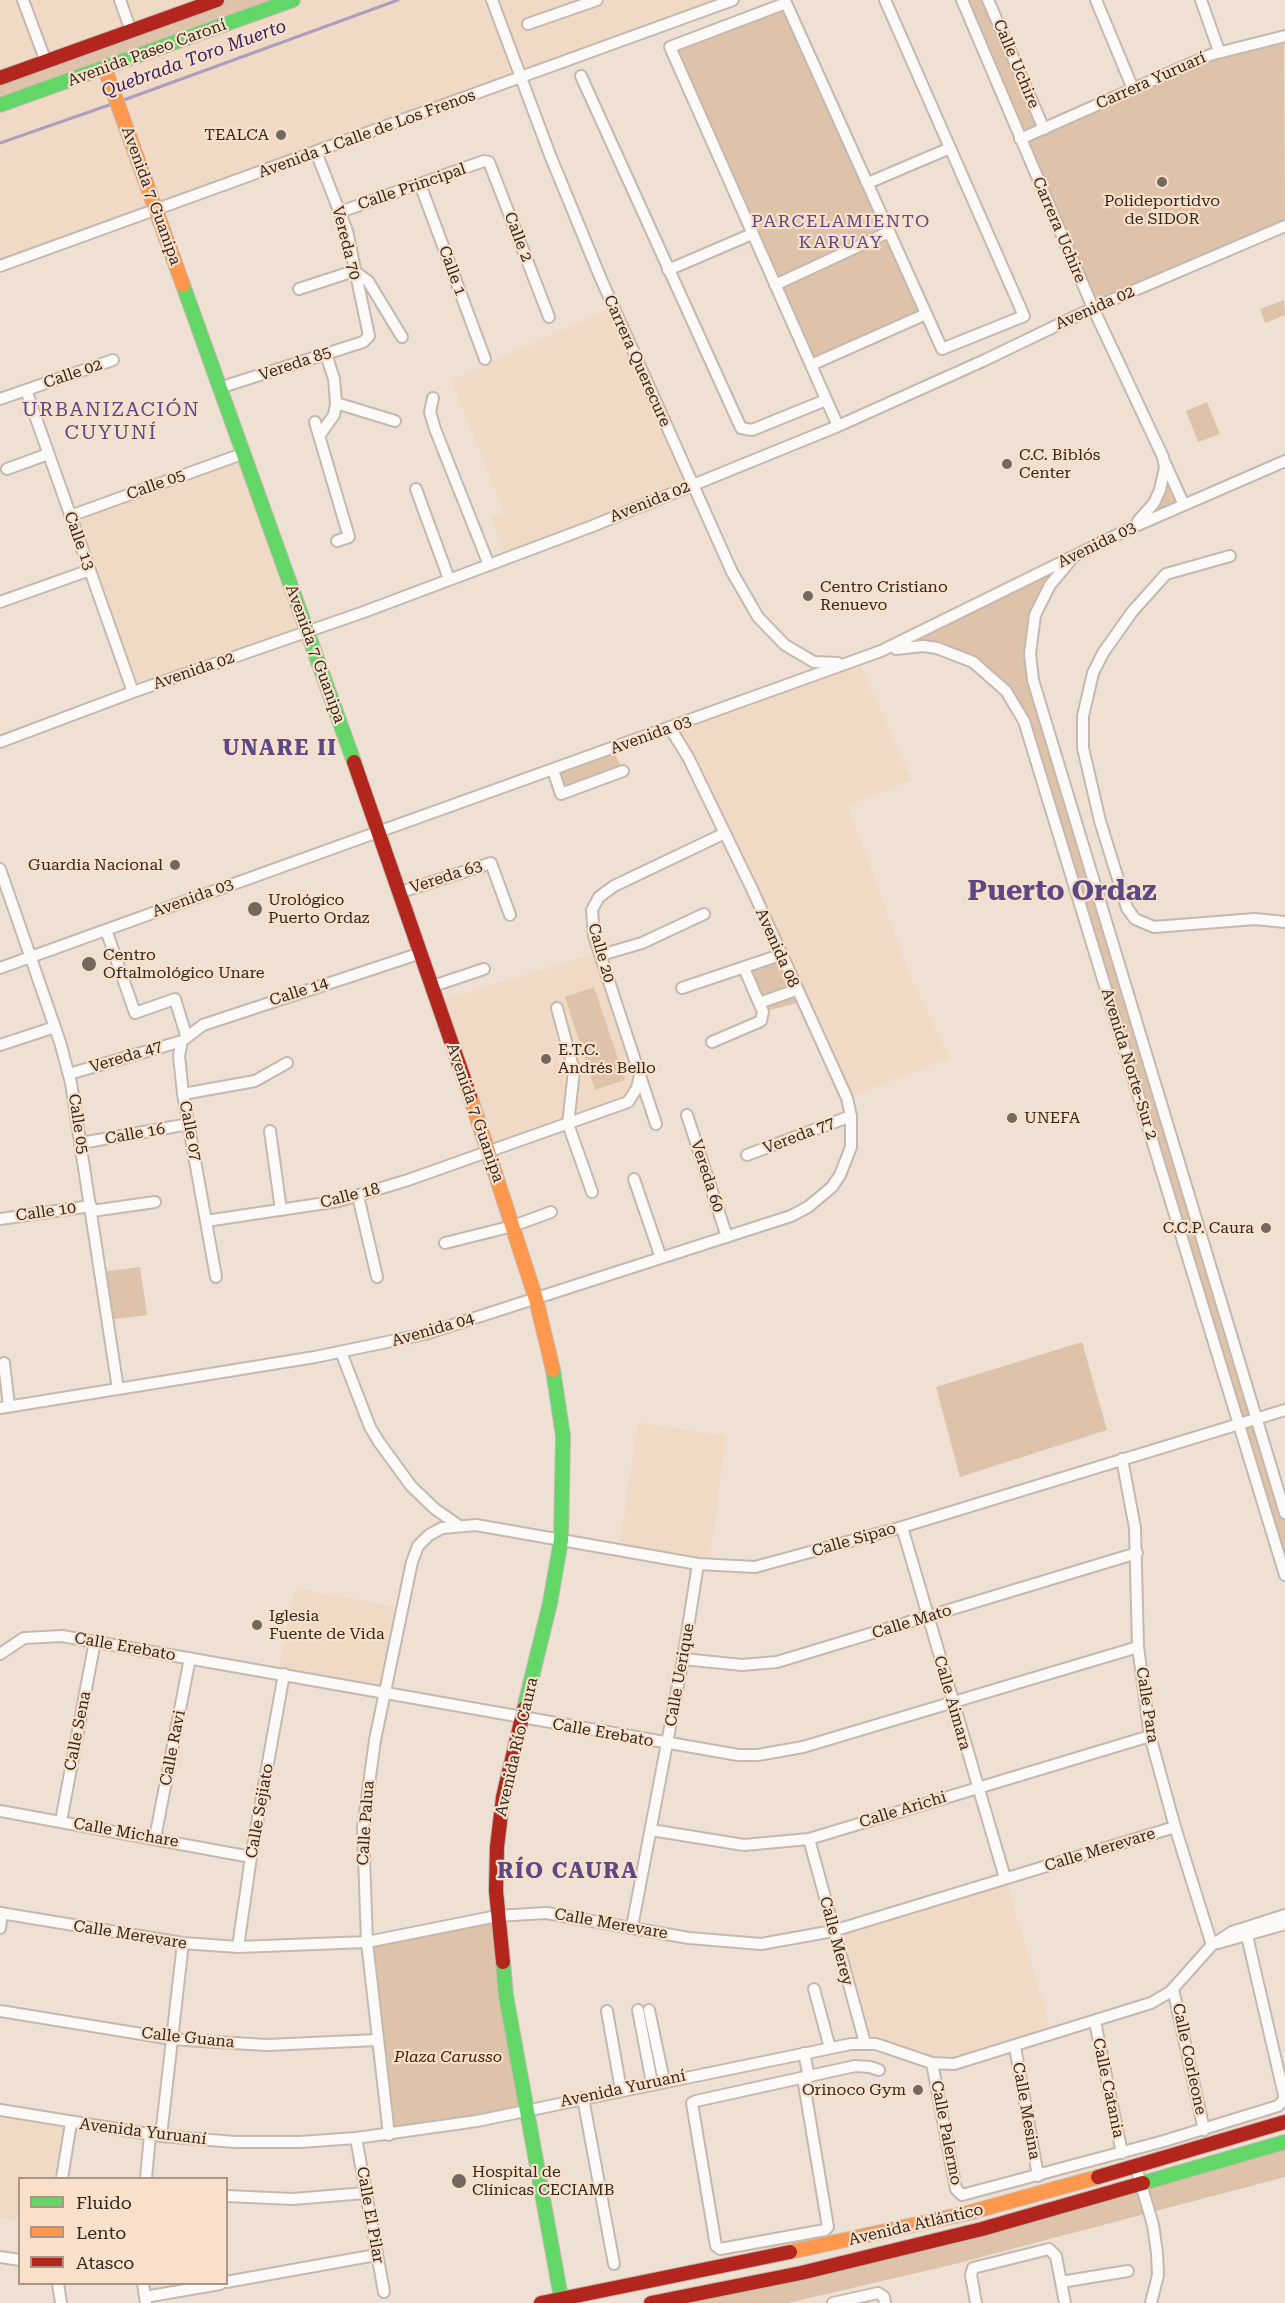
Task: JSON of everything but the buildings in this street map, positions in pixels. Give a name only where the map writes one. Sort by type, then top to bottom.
[{"type":"street","points":[[23,0],[46,62]]},
{"type":"street","points":[[120,0],[131,31]]},
{"type":"street","name":"Avenida Paseo Caroní","points":[[0,78],[217,0]]},
{"type":"street","name":"Avenida Paseo Caroní","points":[[0,105],[293,0]]},
{"type":"street","name":"Carrera Querecure","points":[[492,0],[520,78],[601,279],[692,485],[746,597],[771,633],[798,655],[814,662],[847,663]]},
{"type":"street","points":[[528,24],[597,0]]},
{"type":"street","name":"Avenida 1 Calle de Los Frenos","points":[[0,266],[733,0]]},
{"type":"street","points":[[838,426],[670,47],[786,3],[942,349],[1024,316],[885,0]]},
{"type":"street","name":"Carrera Uchire","points":[[962,0],[1092,308],[1184,505]]},
{"type":"street","name":"Calle Uchire","points":[[988,0],[1044,129]]},
{"type":"street","points":[[1096,0],[1133,89]]},
{"type":"street","points":[[1201,0],[1220,51]]},
{"type":"street","name":"Carrera Yuruarí","points":[[1020,139],[1220,51],[1285,38]]},
{"type":"street","name":"Avenida 7 Guanipa","points":[[105,69],[379,831],[489,1151],[536,1299]]},
{"type":"street","points":[[581,76],[741,428],[752,430],[826,400]]},
{"type":"street","points":[[868,183],[950,148]]},
{"type":"street","name":"Vereda 70","points":[[316,152],[340,212],[369,336]]},
{"type":"street","name":"Calle Principal","points":[[340,212],[484,161]]},
{"type":"street","name":"Calle 2","points":[[484,161],[490,165],[549,317]]},
{"type":"street","name":"Calle 1","points":[[420,184],[484,359]]},
{"type":"street","name":"Avenida 02","points":[[0,742],[133,692],[361,614],[692,485],[838,426],[985,360],[1092,308],[1285,226]]},
{"type":"street","points":[[774,285],[889,232]]},
{"type":"street","points":[[668,270],[752,234]]},
{"type":"street","points":[[299,289],[354,271],[368,280],[402,337]]},
{"type":"street","points":[[811,365],[926,314]]},
{"type":"street","name":"Vereda 85","points":[[219,388],[363,342],[369,336]]},
{"type":"street","points":[[318,436],[334,415],[336,403],[334,379],[326,354]]},
{"type":"street","name":"Calle 02","points":[[0,399],[113,360]]},
{"type":"street","name":"Calle 13","points":[[26,390],[133,692]]},
{"type":"street","points":[[434,398],[430,412],[435,429],[489,565]]},
{"type":"street","points":[[336,403],[395,421]]},
{"type":"street","points":[[315,422],[349,537],[337,541]]},
{"type":"street","points":[[7,469],[48,454]]},
{"type":"street","name":"Calle 05","points":[[70,516],[242,454]]},
{"type":"street","points":[[1131,528],[1147,513],[1160,490],[1164,467],[1163,457]]},
{"type":"street","name":"Avenida 03","points":[[0,968],[881,651],[1131,528],[1285,461]]},
{"type":"street","points":[[416,489],[449,579]]},
{"type":"street","name":"Avenida Norte-Sur 2","points":[[1074,556],[1041,600],[1032,627],[1030,665],[1285,1513]]},
{"type":"street","points":[[1230,556],[1166,574],[1132,612],[1103,653],[1093,673],[1083,716],[1083,748],[1100,821],[1126,908],[1135,918],[1154,927],[1255,919],[1285,922]]},
{"type":"street","points":[[0,602],[90,570]]},
{"type":"street","name":"Avenida Norte-Sur 2","points":[[881,651],[923,646],[962,656],[998,681],[1024,721],[1285,1575]]},
{"type":"street","name":"Avenida 08","points":[[670,728],[688,757],[723,834],[752,889],[780,955],[839,1080],[851,1116],[850,1147],[840,1175]]},
{"type":"street","points":[[553,770],[561,794],[623,771]]},
{"type":"street","name":"Calle 20","points":[[656,1124],[600,955],[591,920],[595,901],[603,893],[723,834]]},
{"type":"street","name":"Vereda 63","points":[[400,892],[491,863],[510,915]]},
{"type":"street","name":"Calle 05","points":[[0,869],[69,1074],[92,1208],[118,1389]]},
{"type":"street","points":[[600,955],[642,943],[704,914]]},
{"type":"street","name":"Calle 07","points":[[106,930],[135,1013],[175,999],[184,1038],[179,1056],[183,1094],[216,1277]]},
{"type":"street","name":"Calle 14","points":[[184,1038],[203,1025],[421,953]]},
{"type":"street","points":[[682,988],[780,955]]},
{"type":"street","points":[[712,1042],[758,1023],[761,1007],[744,968]]},
{"type":"street","points":[[433,986],[484,969]]},
{"type":"street","points":[[761,1007],[796,990]]},
{"type":"street","points":[[557,1008],[574,1071],[568,1124],[592,1192]]},
{"type":"street","points":[[0,1046],[55,1027]]},
{"type":"street","name":"Vereda 47","points":[[69,1074],[184,1038]]},
{"type":"street","points":[[183,1094],[255,1081],[287,1063]]},
{"type":"street","points":[[489,1151],[628,1102],[637,1088],[640,1075]]},
{"type":"street","name":"Vereda 60","points":[[687,1115],[727,1237]]},
{"type":"street","name":"Vereda 77","points":[[747,1155],[851,1116]]},
{"type":"street","name":"Calle 16","points":[[81,1143],[189,1124]]},
{"type":"street","points":[[270,1131],[281,1210]]},
{"type":"street","name":"Calle 18","points":[[206,1221],[358,1196],[489,1151]]},
{"type":"street","name":"Avenida 04","points":[[5,1407],[341,1352],[425,1334],[727,1237],[808,1207],[832,1187],[840,1175]]},
{"type":"street","points":[[634,1179],[660,1258]]},
{"type":"street","points":[[358,1196],[376,1277]]},
{"type":"street","name":"Calle 10","points":[[0,1219],[155,1202]]},
{"type":"street","points":[[445,1243],[513,1226],[551,1212]]},
{"type":"street","name":"Avenida Río Caura","points":[[536,1299],[560,1406],[563,1463],[561,1540],[548,1613],[521,1718],[499,1826],[497,1916],[506,1996],[562,2301]]},
{"type":"street","points":[[341,1352],[370,1427],[379,1442],[411,1486],[435,1509],[458,1525]]},
{"type":"street","points":[[4,1363],[5,1407]]},
{"type":"street","name":"Calle Sipao","points":[[442,1527],[458,1525],[495,1527],[698,1563],[755,1567],[902,1527],[1285,1410]]},
{"type":"street","name":"Calle Para","points":[[1122,1459],[1132,1503],[1137,1553],[1138,1647],[1150,1736],[1175,1827],[1212,1945]]},
{"type":"street","name":"Calle Palua","points":[[388,2135],[367,1942],[362,1851],[364,1810],[412,1562],[418,1546],[442,1527]]},
{"type":"street","name":"Calle Aimara","points":[[902,1527],[951,1702],[1005,1878]]},
{"type":"street","name":"Calle Mato","points":[[683,1659],[742,1665],[777,1662],[1137,1553]]},
{"type":"street","name":"Calle Uerique","points":[[632,1927],[683,1659],[698,1563]]},
{"type":"street","name":"Calle Erebato","points":[[0,1654],[24,1638],[46,1635],[94,1641],[738,1755],[779,1752],[1138,1647]]},
{"type":"street","name":"Calle Sena","points":[[61,1821],[94,1641]]},
{"type":"street","name":"Calle Ravi","points":[[155,1838],[190,1658]]},
{"type":"street","name":"Calle Sejiato","points":[[238,1947],[251,1857],[284,1674]]},
{"type":"street","name":"Calle Arichi","points":[[651,1830],[744,1845],[809,1839],[1150,1736]]},
{"type":"street","name":"Calle Michare","points":[[0,1811],[251,1857]]},
{"type":"street","name":"Calle Merevare","points":[[1,1913],[183,1943],[238,1947],[367,1942],[497,1916],[564,1915],[689,1938],[761,1944],[833,1931],[1175,1827]]},
{"type":"street","name":"Calle Merey","points":[[809,1839],[864,2043]]},
{"type":"street","points":[[0,1928],[1,1913]]},
{"type":"street","name":"Avenida Yuruaní","points":[[0,2110],[155,2135],[269,2143],[356,2139],[477,2121],[652,2083],[864,2043],[886,2046],[932,2063],[954,2064],[1151,2003],[1173,1989],[1212,1945],[1232,1932],[1285,1915]]},
{"type":"street","points":[[1212,1945],[1285,1924]]},
{"type":"street","points":[[1038,2176],[1204,2130],[1278,2106],[1284,2100],[1247,1936]]},
{"type":"street","points":[[146,2177],[172,2038],[183,1943]]},
{"type":"street","points":[[814,1989],[830,2048]]},
{"type":"street","name":"Calle Corleone","points":[[1173,1989],[1204,2130]]},
{"type":"street","points":[[652,2083],[644,2010],[664,2081]]},
{"type":"street","name":"Calle Guana","points":[[0,2011],[172,2038],[267,2045],[377,2040]]},
{"type":"street","points":[[607,2011],[621,2090]]},
{"type":"street","name":"Calle Catania","points":[[1095,2022],[1122,2153]]},
{"type":"street","name":"Calle Mesina","points":[[1014,2047],[1038,2176]]},
{"type":"street","points":[[804,2053],[806,2077],[828,2227],[825,2230],[720,2249],[716,2246],[692,2103],[806,2077],[855,2066],[879,2070]]},
{"type":"street","name":"Calle Palermo","points":[[932,2063],[958,2193],[968,2194],[1038,2176]]},
{"type":"street","points":[[584,2098],[614,2264]]},
{"type":"street","name":"Avenida Atlántico","points":[[540,2303],[562,2301],[947,2218],[1136,2167],[1285,2122]]},
{"type":"street","points":[[62,2177],[71,2123]]},
{"type":"street","name":"Calle El Pilar","points":[[356,2139],[384,2292]]},
{"type":"street","name":"Avenida Atlántico","points":[[651,2303],[891,2252],[1037,2215],[1285,2142]]},
{"type":"street","points":[[1136,2167],[1153,2225],[1157,2253],[1158,2275],[1150,2303]]},
{"type":"street","points":[[228,2196],[293,2199],[365,2193]]},
{"type":"street","points":[[976,2303],[971,2271],[974,2268],[1052,2250],[1065,2303]]},
{"type":"street","points":[[228,2282],[376,2255]]},
{"type":"street","points":[[0,2257],[18,2260]]},
{"type":"street","points":[[1061,2282],[1128,2271]]},
{"type":"street","points":[[58,2285],[61,2303]]},
{"type":"street","points":[[143,2285],[145,2300],[211,2285]]},
{"type":"street","points":[[833,2303],[878,2293],[884,2296],[885,2303]]},
{"type":"shaded area","points":[[0,0],[217,0],[0,78]]},
{"type":"shaded area","points":[[293,0],[733,0],[0,266],[0,105]]},
{"type":"shaded area","points":[[613,307],[691,485],[507,559],[491,517],[504,512],[451,380]]},
{"type":"shaded area","points":[[242,454],[307,631],[133,692],[70,516]]},
{"type":"shaded area","points":[[858,659],[912,780],[848,806],[912,980],[950,1058],[847,1098],[670,728]]},
{"type":"shaded area","name":"E.T.C. Andrés Bello","points":[[599,952],[640,1075],[634,1094],[489,1151],[438,1001]]},
{"type":"shaded area","points":[[638,1422],[726,1436],[709,1565],[619,1550]]},
{"type":"shaded area","points":[[295,1588],[402,1608],[385,1693],[278,1673]]},
{"type":"shaded area","points":[[1005,1878],[1053,2035],[954,2064],[865,2043],[833,1931]]},
{"type":"shaded area","points":[[0,2110],[71,2123],[62,2177],[18,2177],[18,2221],[0,2218]]},
{"type":"green space","points":[[217,0],[293,0],[0,105],[0,78]]},
{"type":"green space","name":"Polideportidvo de SIDOR","points":[[962,0],[988,0],[1044,128],[1210,55],[1284,36],[1285,226],[1094,309]]},
{"type":"green space","points":[[786,3],[926,314],[811,365],[670,47]]},
{"type":"green space","points":[[1284,300],[1285,315],[1265,323],[1260,309]]},
{"type":"green space","points":[[1207,402],[1220,434],[1198,442],[1186,411]]},
{"type":"green space","points":[[1165,467],[1184,505],[1131,528],[1147,513]]},
{"type":"green space","points":[[1074,556],[1041,600],[1030,654],[1285,1513],[1285,1575],[1034,751],[998,681],[937,648],[881,651]]},
{"type":"green space","points":[[613,749],[623,771],[561,794],[553,770]]},
{"type":"green space","points":[[780,955],[801,1002],[763,1012],[744,968]]},
{"type":"green space","points":[[594,987],[625,1080],[595,1090],[565,997]]},
{"type":"green space","points":[[140,1267],[147,1315],[108,1320],[101,1272]]},
{"type":"green space","points":[[1082,1342],[1107,1430],[960,1477],[936,1387]]},
{"type":"green space","name":"Plaza Carusso","points":[[497,1916],[527,2110],[389,2135],[367,1942]]},
{"type":"green space","points":[[1285,2142],[1285,2177],[951,2265],[788,2303],[651,2303],[801,2273]]},
{"type":"waterway","name":"Quebrada Toro Muerto","points":[[121,101],[398,0]]},
{"type":"waterway","name":"Quebrada Toro Muerto","points":[[0,143],[112,104]]},
{"type":"traffic: fast","points":[[0,105],[293,0]]},
{"type":"traffic: fast","points":[[183,285],[354,762]]},
{"type":"traffic: fast","points":[[524,1709],[550,1603],[561,1540],[563,1436],[553,1370]]},
{"type":"traffic: fast","points":[[503,1962],[506,1996],[562,2303]]},
{"type":"traffic: fast","points":[[1143,2183],[1285,2142]]},
{"type":"traffic: slow","points":[[105,69],[183,285]]},
{"type":"traffic: slow","points":[[470,1096],[536,1299],[553,1370]]},
{"type":"traffic: slow","points":[[790,2252],[968,2213],[1098,2177]]},
{"type":"traffic: jam","points":[[0,78],[217,0]]},
{"type":"traffic: jam","points":[[354,762],[470,1096]]},
{"type":"traffic: jam","points":[[503,1962],[496,1891],[497,1847],[503,1797],[524,1709]]},
{"type":"traffic: jam","points":[[1098,2177],[1285,2122]]},
{"type":"traffic: jam","points":[[651,2303],[801,2273],[982,2229],[1143,2183]]},
{"type":"traffic: jam","points":[[541,2303],[790,2252]]},
{"type":"place","name":"TEALCA","points":[[281,135]]},
{"type":"place","name":"Polideportidvo de SIDOR","points":[[1162,182]]},
{"type":"place","name":"C.C. Biblo´s Center","points":[[1007,464]]},
{"type":"place","name":"Centro Cristiano Renuevo","points":[[808,596]]},
{"type":"place","name":"Guardia Nacional","points":[[175,865]]},
{"type":"place","name":"Urológico Puerto Ordaz","points":[[255,909]]},
{"type":"place","name":"Centro Oftalmológico Unare","points":[[89,964]]},
{"type":"place","name":"E.T.C. Andrés Bello","points":[[546,1059]]},
{"type":"place","name":"UNEFA","points":[[1012,1118]]},
{"type":"place","name":"C.C.P. Caura","points":[[1266,1228]]},
{"type":"place","name":"Iglesia Fuente de Vida","points":[[257,1625]]},
{"type":"place","name":"Orinoco Gym","points":[[918,2090]]},
{"type":"place","name":"Hospital de Clínicas CECIAMB","points":[[459,2181]]},
{"type":"district","name":"PARCELAMIENTO KARUAY","points":[[841,232]]},
{"type":"district","name":"URBANIZACIÓN CUYUNÍ","points":[[111,422]]},
{"type":"district","name":"UNARE II","points":[[280,749]]},
{"type":"district","name":"Puerto Ordaz","points":[[1062,892]]},
{"type":"district","name":"RÍO CAURA","points":[[568,1872]]}]
